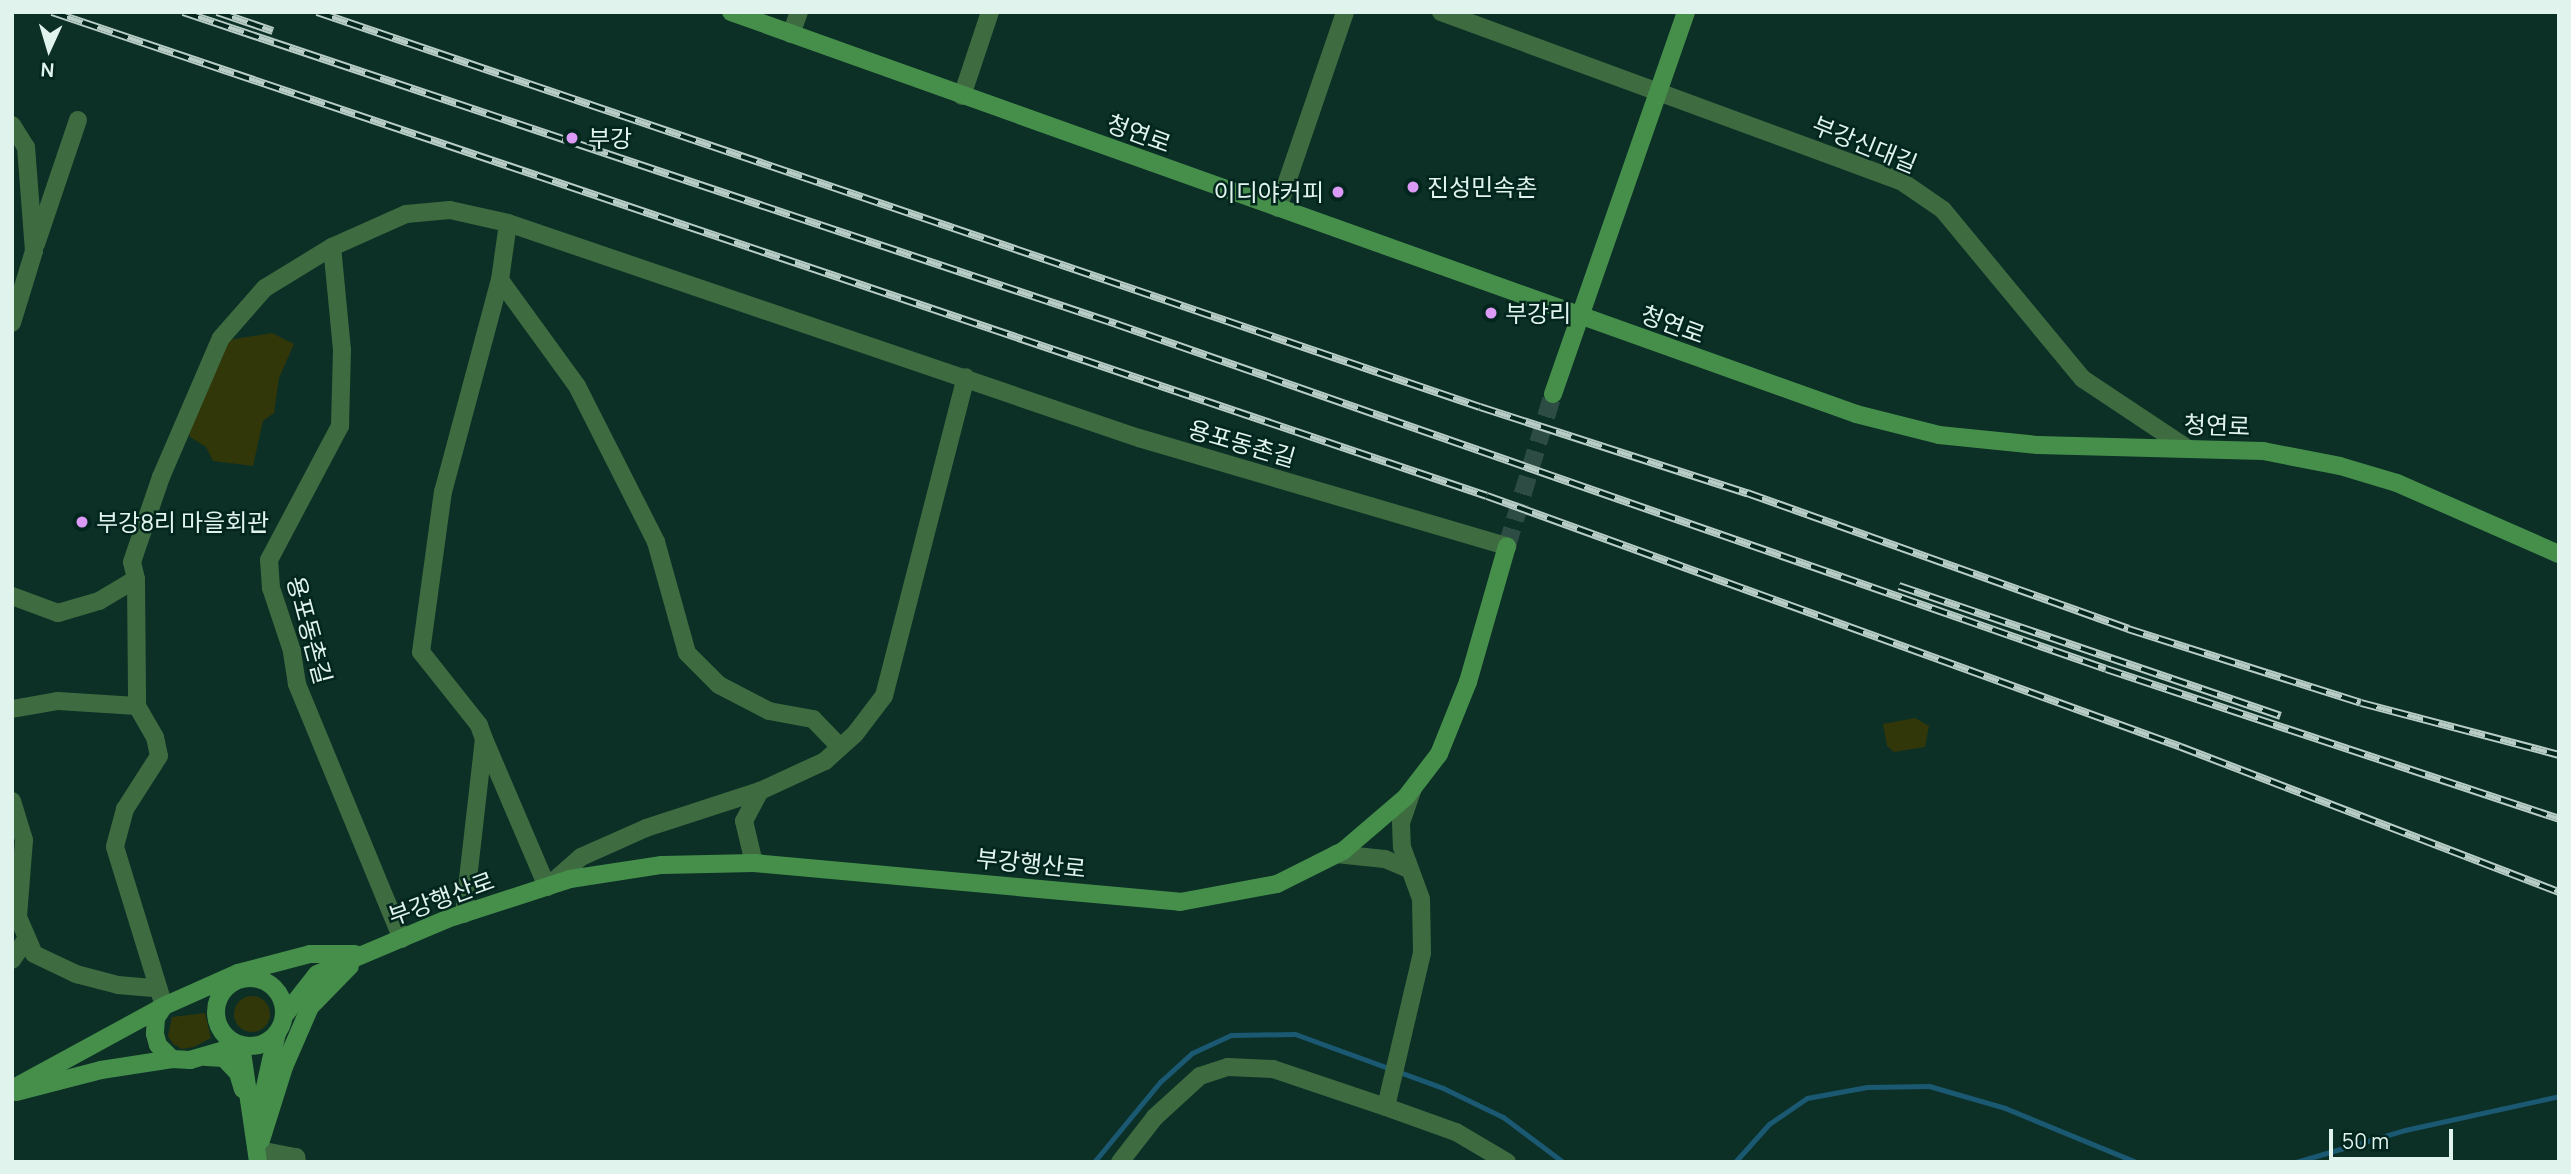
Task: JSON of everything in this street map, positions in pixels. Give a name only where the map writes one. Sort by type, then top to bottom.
[{"type":"street","name":"청연로","points":[[731,12],[1844,410],[1939,435],[2038,445],[2263,451],[2340,466],[2397,483],[2559,554]]},
{"type":"street","points":[[791,34],[799,12]]},
{"type":"street","points":[[962,96],[990,12]]},
{"type":"street","points":[[1278,208],[1345,12]]},
{"type":"street","name":"부강신대길","points":[[1441,12],[1901,181],[1943,210],[2082,379],[2187,448]]},
{"type":"street","points":[[1553,394],[1578,315],[1686,12]]},
{"type":"street","points":[[12,323],[78,120]]},
{"type":"street","points":[[12,125],[26,147],[34,251]]},
{"type":"street","name":"용포동촌길","points":[[164,1006],[156,988],[115,847],[125,809],[159,756],[155,737],[137,706],[136,579],[132,562],[161,477],[221,338],[265,288],[332,247],[407,214],[432,210],[508,223],[1139,438],[1507,546]]},
{"type":"street","points":[[508,223],[500,281],[443,492],[421,652],[479,725],[547,887],[581,857],[646,828],[760,791],[825,761],[884,696],[966,377]]},
{"type":"street","name":"용포동촌길","points":[[332,247],[342,350],[340,426],[269,560],[271,588],[292,651],[296,684],[402,939]]},
{"type":"street","points":[[500,281],[578,386],[656,542],[687,653],[719,685],[769,710],[813,719],[840,747]]},
{"type":"street","name":"부강행산로","points":[[362,954],[464,914],[547,887],[662,864],[754,863],[1181,902],[1277,884],[1336,854],[1413,788],[1439,754],[1468,682],[1507,546]]},
{"type":"street","points":[[12,596],[58,613],[99,601],[136,579]]},
{"type":"street","points":[[12,709],[58,701],[137,706]]},
{"type":"street","points":[[464,914],[484,739]]},
{"type":"street","points":[[1387,1103],[1422,953],[1421,899],[1408,869],[1401,822],[1413,788]]},
{"type":"street","points":[[754,863],[744,821],[760,791]]},
{"type":"street","points":[[12,801],[24,840],[17,896],[25,940],[34,954],[76,974],[118,985],[156,988]]},
{"type":"street","points":[[1336,854],[1385,859],[1408,869]]},
{"type":"street","points":[[12,961],[25,940]]},
{"type":"street","points":[[12,1091],[164,1006],[239,973],[310,954],[362,954]]},
{"type":"street","points":[[172,1059],[158,1045],[155,1034],[156,1018],[164,1006],[223,990],[240,979],[259,979],[362,954]]},
{"type":"street","points":[[258,1148],[276,1033],[284,1016],[317,974],[362,954]]},
{"type":"street","points":[[258,1148],[268,1113],[310,1007],[362,954]]},
{"type":"street","points":[[259,979],[275,989],[284,1016]]},
{"type":"street","points":[[223,990],[216,1018],[225,1035],[241,1045],[258,1148]]},
{"type":"street","points":[[12,1091],[101,1070],[202,1056],[241,1045],[261,1044],[276,1033]]},
{"type":"street","points":[[202,1056],[224,1058],[238,1073],[258,1148]]},
{"type":"street","points":[[1120,1162],[1156,1117],[1200,1076],[1228,1068],[1273,1069],[1387,1103],[1456,1132],[1507,1162]]},
{"type":"street","points":[[258,1148],[296,1157],[297,1162]]},
{"type":"green space","points":[[272,333],[294,344],[279,378],[274,413],[263,421],[253,466],[213,461],[206,447],[190,437],[188,423],[223,341]]},
{"type":"green space","points":[[1915,718],[1929,726],[1925,747],[1894,752],[1887,746],[1883,724]]},
{"type":"green space","points":[[252,996],[265,1001],[270,1014],[265,1027],[252,1032],[239,1027],[234,1014],[239,1001]]},
{"type":"green space","points":[[205,1013],[211,1038],[194,1047],[182,1049],[173,1044],[168,1036],[172,1017]]},
{"type":"waterway","points":[[1094,1162],[1160,1082],[1192,1053],[1231,1035],[1295,1034],[1443,1088],[1503,1117],[1563,1162]]},
{"type":"waterway","points":[[1735,1162],[1769,1124],[1807,1098],[1867,1087],[1929,1086],[2005,1108],[2136,1162]]},
{"type":"waterway","points":[[2296,1162],[2405,1130],[2559,1096]]},
{"type":"tunnel","points":[[1507,546],[1553,394]]},
{"type":"railway","points":[[52,12],[1487,496],[2181,747],[2559,892]]},
{"type":"railway","points":[[183,12],[1116,324],[2106,669],[2559,819]]},
{"type":"railway","points":[[217,12],[273,31]]},
{"type":"railway","points":[[317,12],[1480,407],[1747,493],[2128,629],[2361,703],[2559,755]]},
{"type":"railway","points":[[1899,586],[2280,716]]},
{"type":"place","name":"부강","points":[[572,138]]},
{"type":"place","name":"진성민속촌","points":[[1413,187]]},
{"type":"place","name":"이디야커피","points":[[1338,192]]},
{"type":"place","name":"부강리","points":[[1491,313]]},
{"type":"place","name":"부강8리 마을회관","points":[[82,522]]}]
